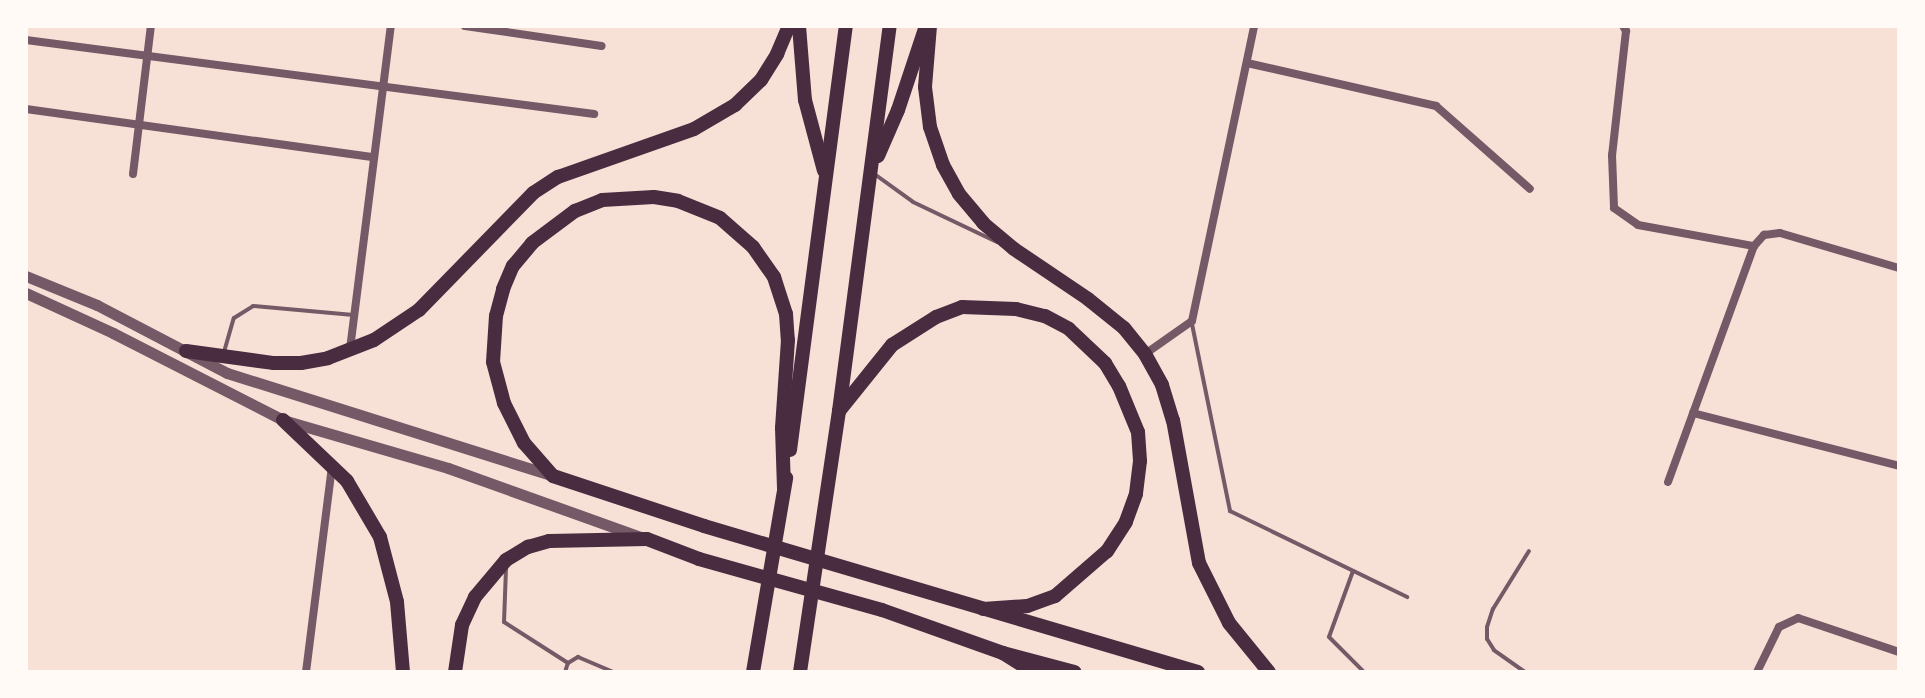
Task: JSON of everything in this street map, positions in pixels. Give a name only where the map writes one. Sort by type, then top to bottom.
[{"type":"main road","points":[[186,351],[223,358],[301,363],[374,340],[419,310],[515,208],[558,177],[694,129],[735,105],[761,80],[789,26]]},
{"type":"main road","points":[[799,26],[805,100],[826,177]]},
{"type":"main road","points":[[753,672],[784,488],[846,26]]},
{"type":"main road","points":[[800,672],[839,411],[890,26]]},
{"type":"main road","points":[[871,171],[898,110],[928,26]]},
{"type":"main road","points":[[928,26],[925,87],[930,127],[943,165],[959,194],[983,223],[1124,328],[1145,354],[1162,385],[1173,420],[1190,523],[1203,573],[1229,623],[1269,672]]},
{"type":"main road","points":[[784,488],[782,428],[788,340],[786,314],[774,277],[753,247],[720,218],[690,205],[654,197],[602,200],[575,211],[532,243],[513,266],[503,289],[496,316],[493,362],[514,428],[553,476],[888,582],[1198,672]]},
{"type":"main road","points":[[839,411],[892,345],[936,317],[962,307],[990,306],[1045,316],[1069,329],[1105,363],[1119,386],[1138,432],[1140,461],[1136,494],[1126,522],[1107,551],[1055,596],[1027,606],[983,609]]},
{"type":"main road","points":[[283,420],[333,466],[364,506],[380,537],[397,602],[403,672]]},
{"type":"main road","points":[[455,672],[462,625],[475,597],[506,560],[528,547],[549,541],[647,539],[699,559],[882,610],[1003,653],[1075,672]]},
{"type":"main road","points":[[1003,653],[1034,672]]},
{"type":"street","points":[[133,174],[151,26]]},
{"type":"street","points":[[350,349],[391,26]]},
{"type":"street","points":[[465,26],[602,46]]},
{"type":"street","points":[[1145,354],[1192,321],[1254,26]]},
{"type":"street","points":[[1623,26],[1626,31],[1612,155],[1614,208],[1638,225],[1754,246]]},
{"type":"street","points":[[26,40],[594,114]]},
{"type":"street","points":[[1247,63],[1436,106],[1530,189]]},
{"type":"street","points":[[26,109],[374,157]]},
{"type":"street","points":[[1668,482],[1754,246],[1764,235],[1780,233],[1899,268]]},
{"type":"street","points":[[26,276],[97,305],[263,386],[553,476]]},
{"type":"street","points":[[26,293],[113,333],[283,420],[448,468],[647,539]]},
{"type":"street","points":[[1693,413],[1899,466]]},
{"type":"street","points":[[306,672],[333,466]]},
{"type":"street","points":[[1757,672],[1779,627],[1798,618],[1899,652]]},
{"type":"lane","points":[[871,171],[913,202],[1014,249]]},
{"type":"lane","points":[[223,358],[234,318],[253,306],[354,315]]},
{"type":"lane","points":[[1192,321],[1230,511],[1407,597]]},
{"type":"lane","points":[[1525,672],[1494,650],[1487,639],[1487,627],[1493,609],[1529,551]]},
{"type":"lane","points":[[506,560],[502,619],[568,663]]},
{"type":"lane","points":[[1353,571],[1329,637],[1364,672]]},
{"type":"lane","points":[[565,672],[568,663],[578,657],[614,672]]}]
